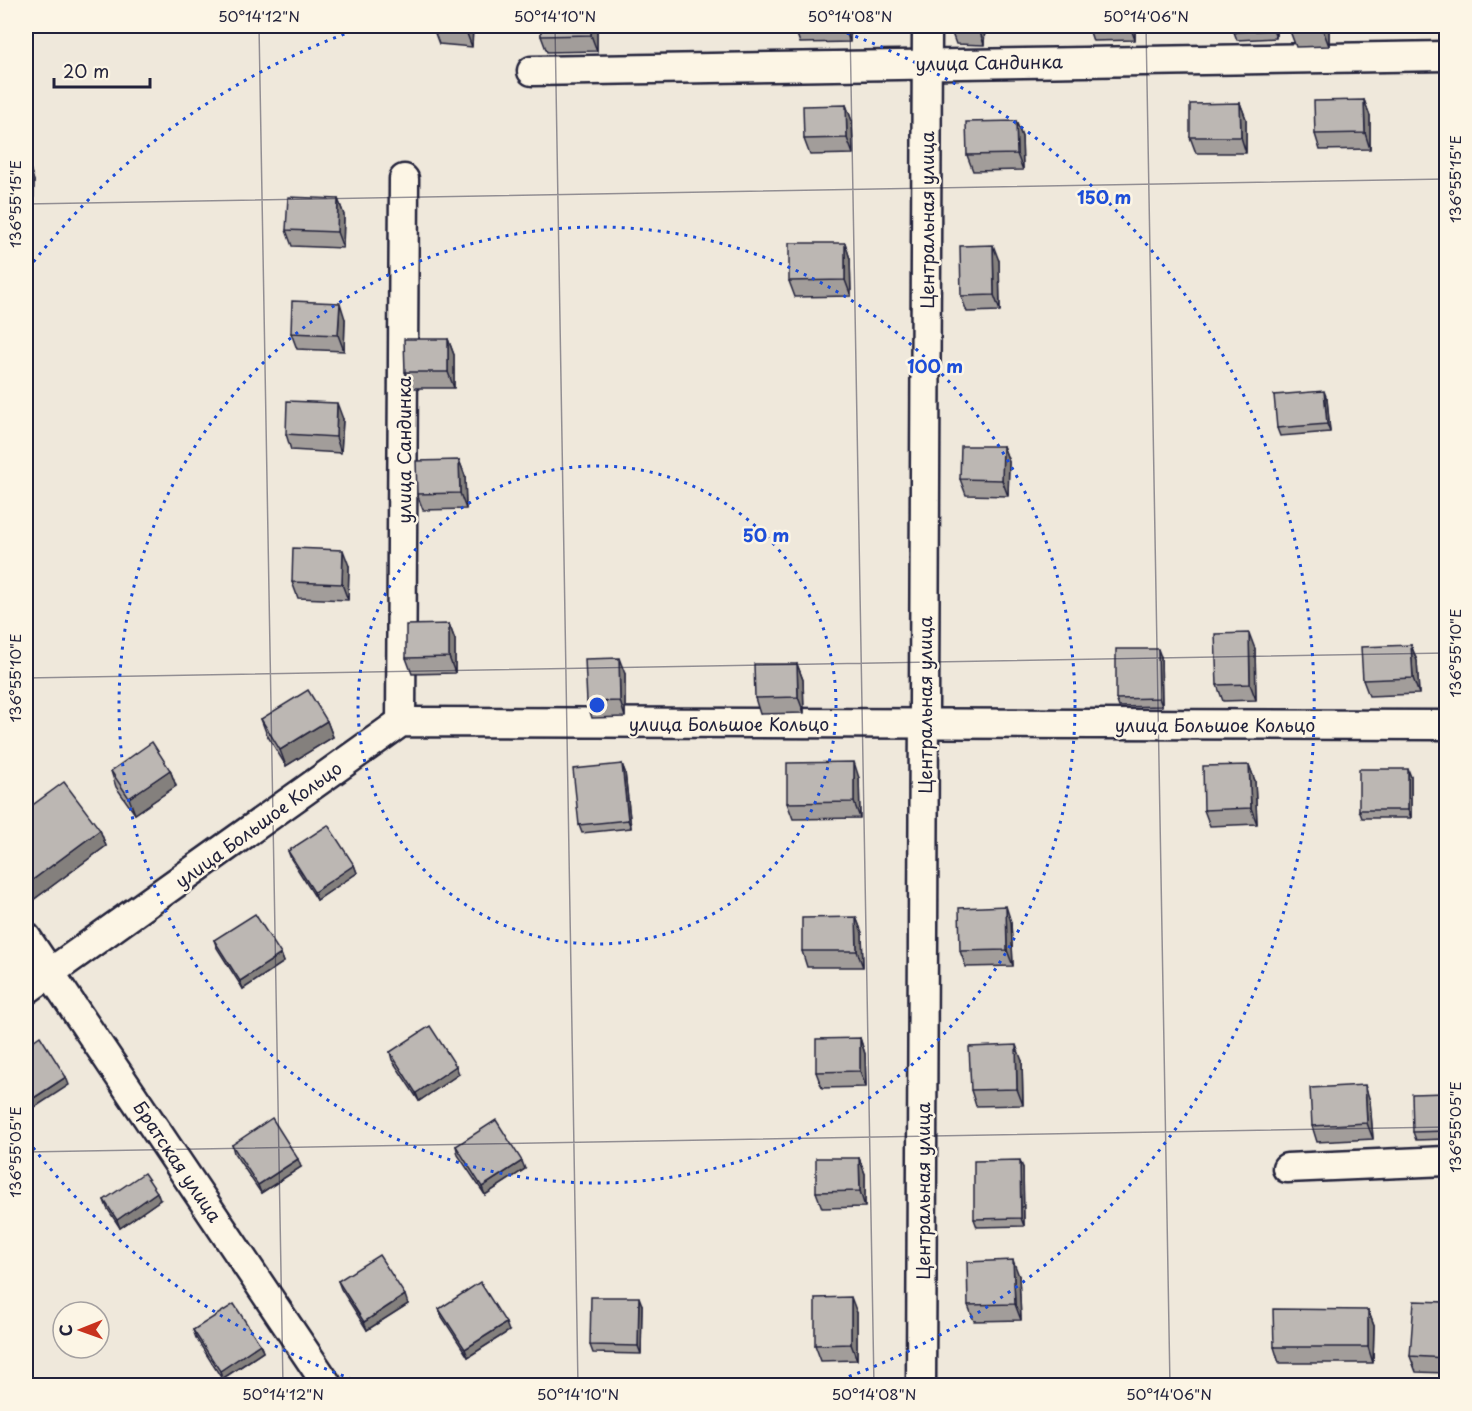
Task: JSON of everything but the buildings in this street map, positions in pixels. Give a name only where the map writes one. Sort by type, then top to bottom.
[{"type":"street","name":"Центральная улица","points":[[921,1386],[927,26]]},
{"type":"street","name":"улица Сандинка","points":[[532,71],[1446,56]]},
{"type":"street","name":"улица Сандинка","points":[[401,722],[404,178]]},
{"type":"street","name":"улица Большое Кольцо","points":[[26,990],[401,722],[1446,725]]},
{"type":"street","name":"Братская улица","points":[[26,937],[328,1386]]},
{"type":"street","points":[[1287,1168],[1446,1161]]}]
